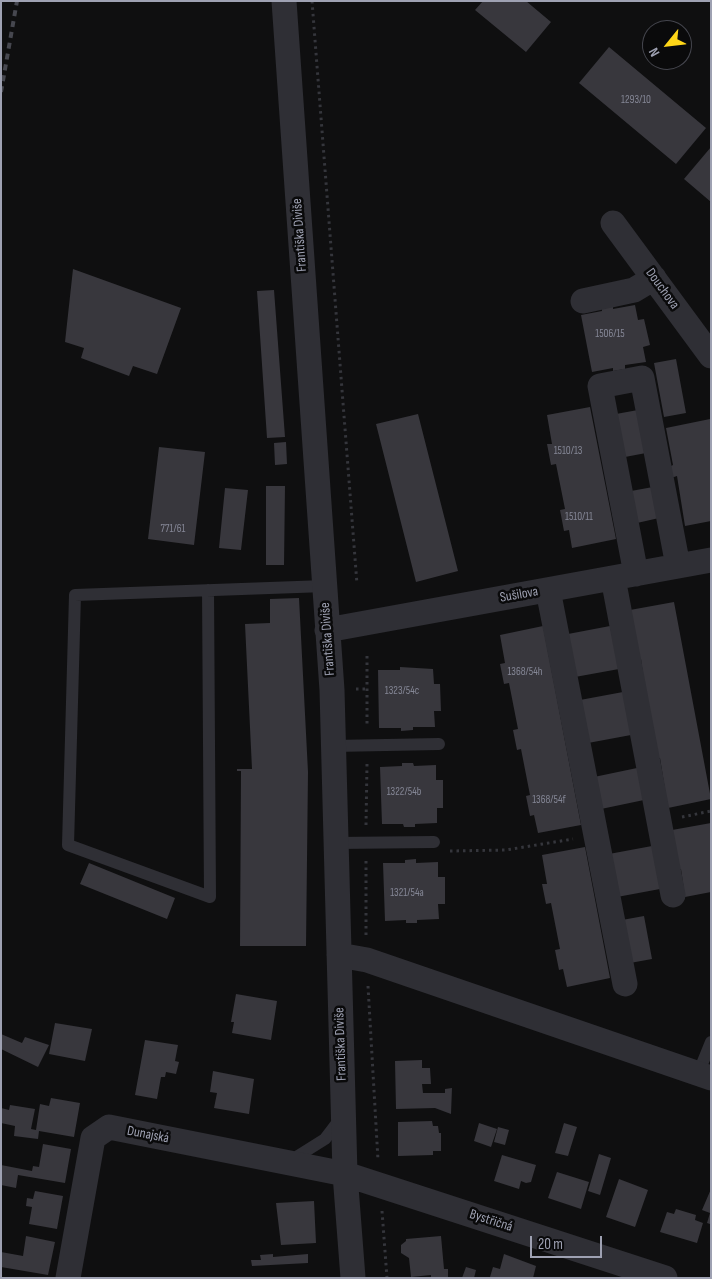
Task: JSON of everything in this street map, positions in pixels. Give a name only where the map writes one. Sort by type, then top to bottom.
[{"type":"street","name":"Františka Diviše","points":[[284,1],[328,630],[345,1174],[353,1278]]},
{"type":"street","name":"Douchova","points":[[613,223],[711,356]]},
{"type":"street","points":[[583,301],[634,290],[654,278]]},
{"type":"street","points":[[674,894],[624,576],[600,386],[642,378],[678,566]]},
{"type":"street","name":"Sušilova","points":[[328,630],[711,560]]},
{"type":"street","points":[[548,590],[625,984]]},
{"type":"street","points":[[339,955],[367,960],[704,1076]]},
{"type":"street","name":"Dunajská","points":[[68,1278],[93,1138],[108,1127],[345,1174]]},
{"type":"street","name":"Bystřičná","points":[[345,1174],[665,1278]]},
{"type":"lane","points":[[208,590],[210,897],[68,845],[75,594],[325,586]]},
{"type":"lane","points":[[333,746],[439,744]]},
{"type":"lane","points":[[336,843],[434,842]]},
{"type":"lane","points":[[704,1076],[711,1042]]},
{"type":"lane","points":[[288,1162],[325,1139],[343,1114]]},
{"type":"path","points":[[312,1],[357,584]]},
{"type":"path","points":[[367,656],[367,960],[379,1185],[387,1278]]},
{"type":"path","points":[[434,842],[435,850],[506,850],[596,834]]},
{"type":"building","points":[[483,1],[526,1],[551,22],[526,52],[475,10]]},
{"type":"building","points":[[609,47],[706,128],[676,164],[579,83]]},
{"type":"building","points":[[711,147],[711,202],[684,179]]},
{"type":"building","points":[[73,269],[181,308],[157,374],[133,366],[129,376],[81,358],[84,348],[65,342]]},
{"type":"building","points":[[274,290],[285,437],[267,438],[257,291]]},
{"type":"building","points":[[635,305],[638,320],[644,319],[650,345],[643,347],[646,362],[625,365],[625,369],[613,371],[613,368],[592,372],[581,315],[602,311],[602,308],[613,306],[613,309]]},
{"type":"building","points":[[676,359],[686,413],[664,417],[654,363]]},
{"type":"building","points":[[590,407],[616,539],[572,548],[569,530],[564,531],[560,510],[565,509],[556,464],[551,465],[547,444],[552,444],[547,415]]},
{"type":"building","points":[[638,410],[646,453],[625,457],[616,414]]},
{"type":"building","points":[[418,414],[458,571],[416,582],[376,424]]},
{"type":"building","points":[[710,419],[711,521],[685,526],[677,476],[671,478],[669,467],[673,465],[666,428]]},
{"type":"building","points":[[286,442],[287,464],[275,465],[274,443]]},
{"type":"building","points":[[159,447],[205,452],[194,545],[148,539]]},
{"type":"building","points":[[266,486],[285,486],[284,565],[266,565]]},
{"type":"building","points":[[653,487],[659,518],[637,523],[631,491]]},
{"type":"building","points":[[225,488],[248,490],[241,550],[219,548]]},
{"type":"building","points":[[299,598],[308,772],[306,946],[240,946],[241,771],[237,771],[237,769],[252,769],[245,624],[270,623],[270,599]]},
{"type":"building","points":[[674,602],[711,799],[668,808],[660,758],[654,759],[641,659],[635,661],[630,610]]},
{"type":"building","points":[[543,626],[581,825],[538,833],[534,815],[530,816],[526,796],[530,795],[521,749],[517,750],[513,730],[518,729],[509,683],[504,684],[500,664],[505,663],[500,635]]},
{"type":"building","points":[[610,626],[619,669],[575,677],[568,634]]},
{"type":"building","points":[[400,667],[433,669],[434,684],[440,684],[441,711],[434,711],[435,727],[413,727],[413,730],[401,731],[401,728],[379,728],[378,670],[400,670]]},
{"type":"building","points":[[623,692],[631,735],[588,743],[580,700]]},
{"type":"building","points":[[402,763],[413,763],[414,766],[436,765],[436,780],[443,780],[443,808],[437,808],[437,823],[415,824],[415,827],[404,827],[403,824],[382,824],[380,767],[402,766]]},
{"type":"building","points":[[637,768],[644,800],[601,809],[594,777]]},
{"type":"building","points":[[711,823],[711,892],[685,897],[681,869],[674,870],[672,830]]},
{"type":"building","points":[[652,846],[660,889],[617,897],[609,854]]},
{"type":"building","points":[[585,847],[610,978],[567,987],[563,969],[559,970],[555,950],[560,949],[551,903],[546,904],[542,884],[547,884],[542,855]]},
{"type":"building","points":[[416,859],[416,863],[438,862],[438,877],[445,877],[445,904],[438,904],[439,919],[417,920],[417,923],[406,923],[406,920],[385,921],[383,863],[405,863],[405,860]]},
{"type":"building","points":[[89,863],[175,898],[167,919],[80,884]]},
{"type":"building","points":[[644,916],[652,959],[630,963],[622,920]]},
{"type":"building","points":[[236,994],[277,1001],[271,1040],[232,1033],[234,1022],[231,1022]]},
{"type":"building","points":[[55,1023],[92,1029],[85,1061],[49,1054]]},
{"type":"building","points":[[1,1034],[22,1043],[25,1037],[49,1045],[38,1067],[1,1049]]},
{"type":"building","points":[[145,1040],[178,1045],[175,1061],[179,1062],[176,1074],[166,1072],[165,1077],[161,1077],[157,1099],[135,1095]]},
{"type":"building","points":[[422,1060],[422,1068],[430,1068],[431,1084],[422,1084],[423,1093],[445,1093],[445,1089],[452,1088],[451,1114],[435,1108],[396,1109],[395,1061]]},
{"type":"building","points":[[213,1071],[254,1079],[249,1114],[214,1108],[217,1093],[210,1092]]},
{"type":"building","points":[[51,1098],[80,1103],[74,1137],[39,1131],[38,1139],[14,1136],[15,1126],[1,1123],[1,1108],[9,1110],[10,1105],[35,1109],[31,1129],[36,1130],[40,1104],[49,1106]]},
{"type":"building","points":[[432,1121],[433,1126],[438,1126],[439,1133],[441,1133],[441,1151],[433,1151],[433,1155],[398,1156],[398,1122]]},
{"type":"building","points":[[479,1123],[497,1129],[491,1147],[474,1141]]},
{"type":"building","points":[[564,1123],[577,1127],[568,1156],[555,1153]]},
{"type":"building","points":[[498,1127],[509,1130],[505,1145],[494,1142]]},
{"type":"building","points":[[43,1144],[71,1149],[65,1183],[18,1175],[16,1188],[1,1185],[1,1165],[32,1171],[33,1166],[39,1167]]},
{"type":"building","points":[[599,1154],[611,1158],[600,1195],[588,1191]]},
{"type":"building","points":[[502,1155],[536,1165],[531,1182],[521,1181],[519,1189],[494,1181]]},
{"type":"building","points":[[557,1172],[589,1182],[581,1209],[548,1198]]},
{"type":"building","points":[[619,1179],[648,1190],[635,1227],[606,1217]]},
{"type":"building","points":[[711,1189],[710,1224],[707,1223],[710,1213],[702,1210]]},
{"type":"building","points":[[35,1191],[63,1196],[57,1229],[29,1224],[32,1207],[26,1206],[27,1198],[33,1199]]},
{"type":"building","points":[[314,1201],[316,1243],[281,1245],[276,1203]]},
{"type":"building","points":[[676,1209],[696,1215],[695,1220],[703,1223],[697,1243],[660,1232],[667,1212],[674,1214]]},
{"type":"building","points":[[26,1236],[55,1242],[48,1275],[1,1267],[1,1252],[23,1256]]},
{"type":"building","points":[[441,1236],[444,1269],[448,1269],[448,1278],[431,1278],[431,1275],[411,1277],[409,1258],[401,1253],[401,1245],[406,1239]]},
{"type":"building","points":[[273,1254],[273,1257],[308,1254],[308,1263],[252,1266],[251,1260],[261,1260],[260,1255]]},
{"type":"building","points":[[504,1254],[536,1266],[533,1278],[490,1277],[493,1267],[500,1269]]},
{"type":"building","points":[[466,1267],[476,1270],[474,1278],[462,1278]]},
{"type":"railway","points":[[1,92],[17,1]]}]
